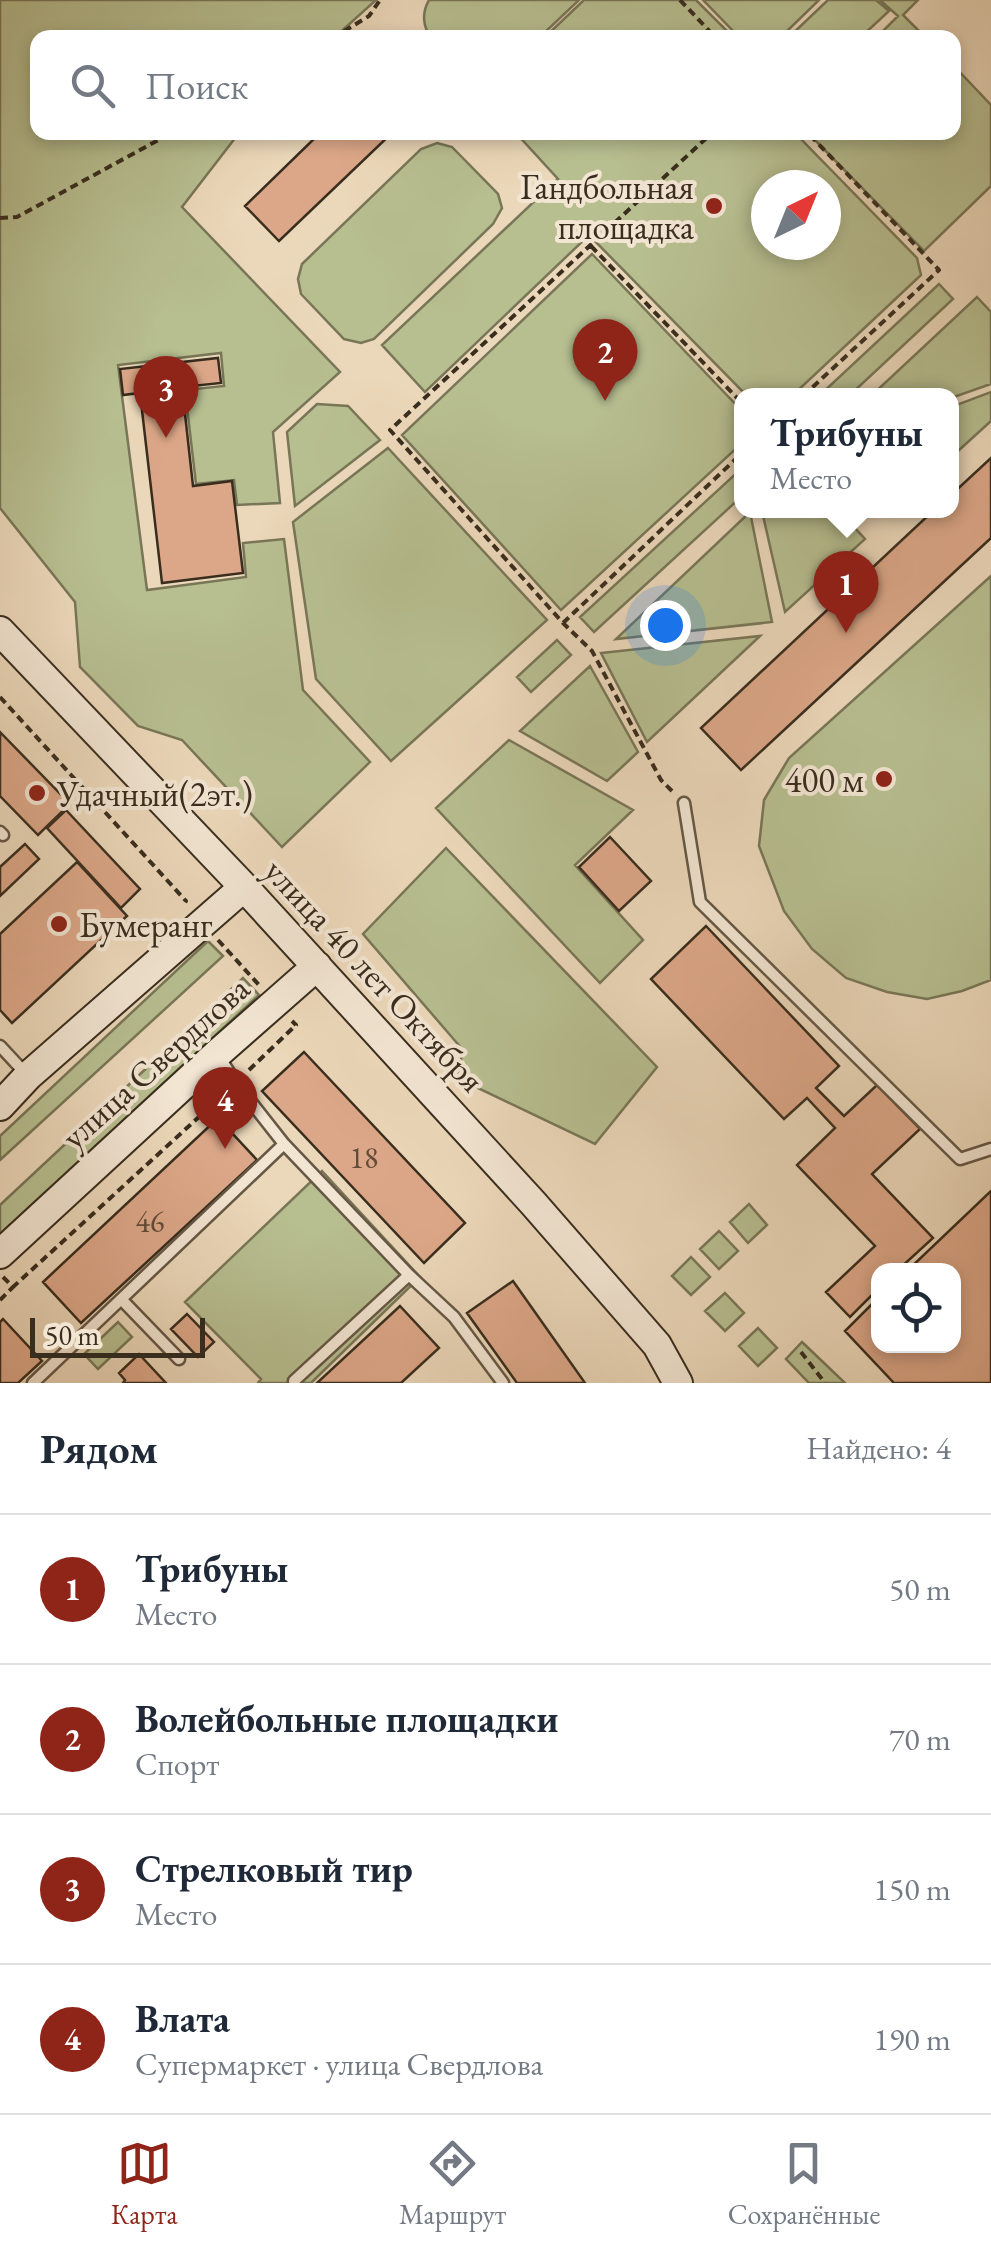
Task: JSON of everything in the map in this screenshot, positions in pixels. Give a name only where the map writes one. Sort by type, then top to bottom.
[{"type":"street","name":"улица 40 лет Октября","points":[[0,631],[244,887],[534,1202],[657,1345],[678,1383]]},
{"type":"street","name":"улица Свердлова","points":[[0,1106],[28,1076],[244,887]]},
{"type":"street","name":"улица Свердлова","points":[[0,1254],[316,966]]},
{"type":"lane","points":[[684,802],[700,902],[960,1159],[991,1148]]},
{"type":"lane","points":[[0,1046],[28,1076]]},
{"type":"lane","points":[[217,1054],[284,1144],[454,1317],[503,1383]]},
{"type":"lane","points":[[33,1383],[284,1144]]},
{"type":"lane","points":[[294,1381],[409,1275]]},
{"type":"lane","points":[[122,1300],[179,1358]]},
{"type":"path","points":[[345,30],[369,16],[380,0]]},
{"type":"path","points":[[680,0],[708,30]]},
{"type":"path","points":[[0,218],[17,217],[158,140]]},
{"type":"path","points":[[684,802],[661,780],[592,651],[390,430],[704,140]]},
{"type":"path","points":[[812,388],[940,270],[815,140]]},
{"type":"path","points":[[591,246],[734,395]]},
{"type":"path","points":[[563,623],[734,461]]},
{"type":"path","points":[[0,697],[186,901]]},
{"type":"path","points":[[0,1300],[13,1288]]},
{"type":"path","points":[[801,1352],[825,1383]]},
{"type":"green space","points":[[0,0],[376,0],[343,30],[30,30],[30,140],[234,140],[182,207],[340,372],[273,432],[280,503],[237,505],[234,480],[196,484],[185,390],[224,386],[221,353],[118,365],[147,590],[246,577],[243,543],[284,539],[303,690],[370,762],[282,847],[182,740],[138,726],[80,667],[75,602],[0,508]]},
{"type":"green space","points":[[429,0],[579,0],[547,30],[427,30],[425,9]]},
{"type":"green space","points":[[584,0],[696,0],[726,30],[552,30]]},
{"type":"green space","points":[[703,0],[819,0],[788,30],[732,30]]},
{"type":"green space","points":[[828,0],[876,0],[889,11],[869,30],[796,30]]},
{"type":"green space","points":[[880,0],[918,0],[903,15],[918,30],[884,30],[898,16]]},
{"type":"green space","points":[[961,73],[991,105],[991,186],[924,251],[815,140],[961,140]]},
{"type":"green space","points":[[522,140],[802,140],[831,170],[751,170],[751,260],[841,260],[841,180],[917,258],[921,275],[800,388],[739,388],[589,235],[425,392],[382,345],[558,179]]},
{"type":"green space","points":[[437,143],[452,147],[498,194],[502,208],[493,224],[374,339],[361,343],[344,339],[301,294],[298,279],[302,264],[421,149]]},
{"type":"green space","points":[[592,254],[734,403],[734,450],[561,610],[402,435]]},
{"type":"green space","points":[[939,284],[953,299],[858,388],[828,388]]},
{"type":"green space","points":[[977,297],[991,312],[991,384],[959,395],[959,388],[880,388]]},
{"type":"green space","points":[[991,392],[991,421],[959,450],[959,404]]},
{"type":"green space","points":[[317,404],[348,406],[380,440],[295,506],[287,432]]},
{"type":"green space","points":[[388,448],[547,620],[391,761],[316,679],[293,522]]},
{"type":"green space","points":[[734,475],[734,503],[594,632],[580,617]]},
{"type":"green space","points":[[744,518],[751,518],[772,622],[616,639]]},
{"type":"green space","points":[[764,518],[846,518],[865,539],[785,612]]},
{"type":"green space","name":"400 м","points":[[991,576],[991,980],[927,999],[887,992],[846,978],[812,949],[784,911],[759,846],[764,800],[789,758]]},
{"type":"green space","points":[[760,636],[647,742],[601,653]]},
{"type":"green space","points":[[557,640],[571,655],[531,692],[517,677]]},
{"type":"green space","points":[[590,666],[638,752],[607,781],[520,731]]},
{"type":"green space","points":[[509,740],[633,810],[575,865],[643,940],[600,983],[436,808]]},
{"type":"green space","points":[[446,848],[657,1067],[595,1144],[457,1078],[463,1050],[363,934]]},
{"type":"green space","points":[[208,941],[223,956],[0,1160],[0,1136]]},
{"type":"green space","points":[[243,978],[259,995],[0,1234],[0,1205]]},
{"type":"green space","points":[[322,1171],[420,1277],[311,1383],[258,1383],[261,1379],[185,1302]]},
{"type":"green space","points":[[749,1204],[767,1225],[748,1243],[730,1222]]},
{"type":"green space","points":[[719,1231],[738,1251],[719,1269],[700,1249]]},
{"type":"green space","points":[[691,1257],[710,1277],[691,1295],[672,1276]]},
{"type":"green space","points":[[725,1293],[744,1313],[725,1331],[705,1311]]},
{"type":"green space","points":[[118,1322],[132,1337],[98,1369],[84,1354]]},
{"type":"green space","points":[[758,1328],[777,1348],[758,1366],[739,1346]]},
{"type":"green space","points":[[802,1342],[845,1383],[809,1383],[786,1359]]},
{"type":"building","points":[[313,140],[385,140],[279,241],[245,206]]},
{"type":"building","points":[[218,358],[221,383],[182,387],[193,486],[232,481],[243,573],[162,583],[140,393],[123,395],[120,369]]},
{"type":"building","points":[[991,458],[991,538],[741,770],[701,728],[925,518],[959,518],[959,488]]},
{"type":"building","points":[[0,732],[70,804],[38,835],[0,796]]},
{"type":"building","points":[[66,810],[140,889],[121,908],[47,828]]},
{"type":"building","points":[[610,837],[651,881],[619,911],[579,867]]},
{"type":"building","points":[[25,844],[39,859],[0,896],[0,867]]},
{"type":"building","points":[[77,862],[127,916],[12,1023],[0,1010],[0,934]]},
{"type":"building","points":[[706,926],[839,1066],[816,1088],[844,1116],[877,1085],[920,1129],[872,1174],[933,1238],[906,1263],[871,1263],[871,1296],[850,1317],[826,1292],[875,1246],[797,1165],[835,1128],[807,1098],[784,1119],[651,979]]},
{"type":"building","points":[[304,1052],[465,1223],[424,1263],[262,1091]]},
{"type":"building","points":[[218,1118],[257,1160],[81,1323],[43,1282]]},
{"type":"building","points":[[991,1191],[991,1383],[894,1383],[845,1331],[871,1305],[871,1353],[961,1353],[961,1263],[915,1263]]},
{"type":"building","points":[[513,1281],[585,1383],[517,1383],[467,1313]]},
{"type":"building","points":[[400,1306],[439,1348],[401,1383],[317,1383]]},
{"type":"building","points":[[187,1314],[214,1342],[198,1357],[171,1329]]},
{"type":"building","points":[[3,1319],[42,1361],[18,1383],[0,1383]]},
{"type":"building","points":[[139,1354],[166,1383],[123,1383],[119,1373]]},
{"type":"place","name":"Гандбольная площадка","points":[[714,206]]},
{"type":"place","name":"Волейбольные площадки","points":[[605,401]]},
{"type":"place","name":"Стрелковый тир","points":[[166,438]]},
{"type":"place","name":"Трибуны","points":[[846,633]]},
{"type":"place","name":"400 м","points":[[884,779]]},
{"type":"place","name":"Удачный(2эт.)","points":[[37,793]]},
{"type":"place","name":"Бумеранг","points":[[59,924]]},
{"type":"place","name":"Влата","points":[[225,1149]]}]
